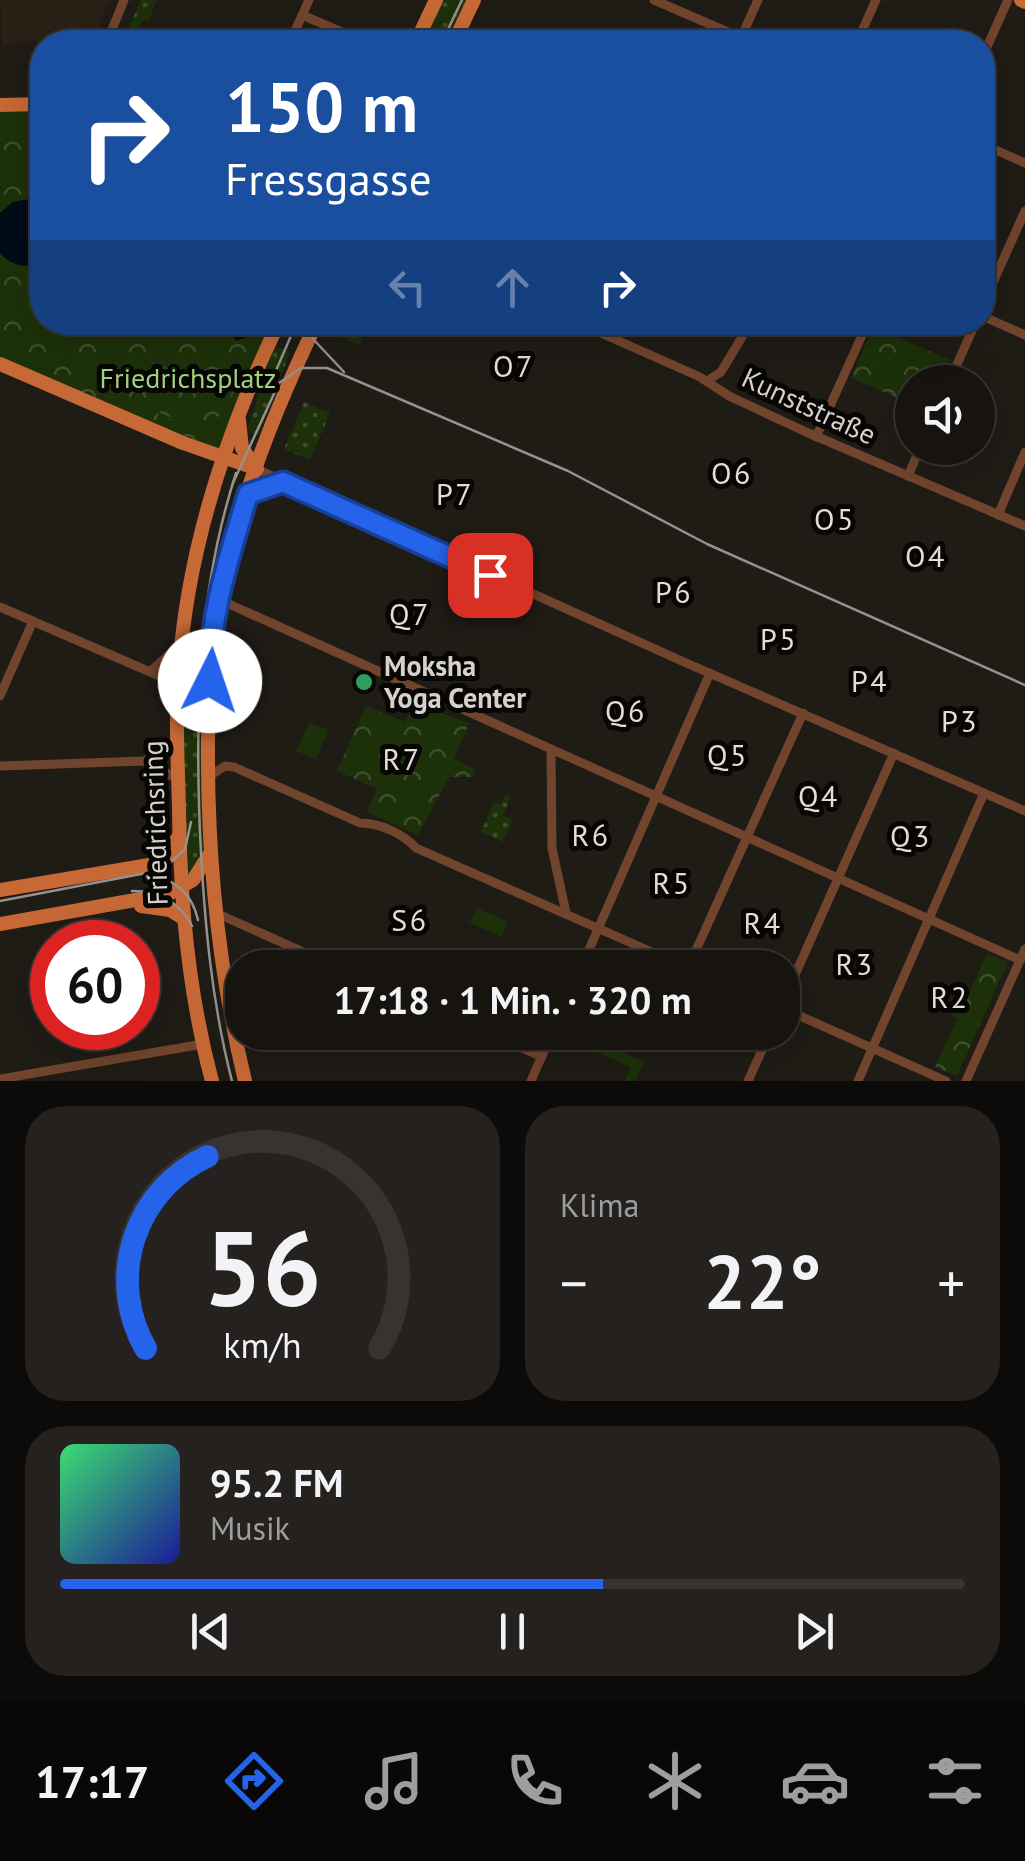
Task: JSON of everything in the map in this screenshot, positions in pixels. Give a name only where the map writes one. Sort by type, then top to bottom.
[{"type":"main road","points":[[422,30],[436,0]]},
{"type":"main road","points":[[460,30],[474,0]]},
{"type":"main road","points":[[0,105],[30,104]]},
{"type":"main road","name":"Friedrichsring","points":[[213,1080],[180,889],[176,744],[181,643],[196,553],[216,478],[273,335]]},
{"type":"main road","name":"Friedrichsring","points":[[245,1081],[216,913],[208,777],[210,659],[220,600],[248,494],[311,335]]},
{"type":"main road","points":[[0,364],[256,469]]},
{"type":"main road","points":[[239,417],[248,440],[265,448]]},
{"type":"main road","points":[[239,417],[244,453],[256,469]]},
{"type":"main road","points":[[198,448],[216,478]]},
{"type":"main road","points":[[223,457],[265,448]]},
{"type":"main road","points":[[0,890],[155,864],[166,857],[179,836]]},
{"type":"main road","points":[[0,924],[163,896],[180,889],[202,870],[211,850]]},
{"type":"main road","points":[[128,902],[170,910],[183,918]]},
{"type":"street","points":[[112,30],[124,0]]},
{"type":"street","points":[[295,30],[309,0]]},
{"type":"street","points":[[654,0],[720,30]]},
{"type":"street","points":[[748,30],[758,0]]},
{"type":"street","points":[[862,30],[876,0]]},
{"type":"street","points":[[995,30],[1008,0]]},
{"type":"street","points":[[302,15],[338,30]]},
{"type":"street","points":[[995,150],[1025,163]]},
{"type":"street","points":[[995,279],[1025,212]]},
{"type":"street","points":[[1011,243],[1025,249]]},
{"type":"street","points":[[995,322],[1025,335]]},
{"type":"street","name":"Kunststraße","points":[[605,335],[816,436],[1025,526]]},
{"type":"street","points":[[707,381],[721,372],[744,335]]},
{"type":"street","points":[[816,436],[862,335]]},
{"type":"street","points":[[957,365],[970,335]]},
{"type":"street","points":[[998,514],[1025,452]]},
{"type":"street","points":[[908,476],[913,465]]},
{"type":"street","points":[[256,469],[1025,811]]},
{"type":"street","points":[[248,494],[283,482]]},
{"type":"street","points":[[220,600],[1020,960]]},
{"type":"street","points":[[0,606],[199,694],[209,708]]},
{"type":"street","points":[[0,696],[33,621]]},
{"type":"street","points":[[150,672],[181,643]]},
{"type":"street","points":[[588,950],[710,673]]},
{"type":"street","points":[[696,950],[803,713]]},
{"type":"street","points":[[0,766],[144,761],[176,744]]},
{"type":"street","points":[[551,750],[552,848],[566,912]]},
{"type":"street","points":[[800,966],[894,753]]},
{"type":"street","points":[[144,761],[178,780]]},
{"type":"street","points":[[208,777],[222,768],[234,767],[360,823],[372,823],[407,838],[416,848],[648,950]]},
{"type":"street","points":[[858,1081],[984,793]]},
{"type":"street","points":[[216,913],[299,950]]},
{"type":"street","points":[[966,1081],[1025,948]]},
{"type":"street","points":[[800,1014],[946,1081]]},
{"type":"street","points":[[0,1079],[204,1044]]},
{"type":"street","points":[[526,1050],[542,1057]]},
{"type":"street","points":[[531,1081],[545,1050]]},
{"type":"street","points":[[748,1081],[762,1050]]},
{"type":"shaded area","points":[[0,0],[110,0],[96,30],[30,30],[30,41],[3,46]]},
{"type":"green space","points":[[141,0],[157,0],[148,22],[142,20],[137,30],[127,30]]},
{"type":"green space","points":[[442,0],[470,0],[455,30],[428,30]]},
{"type":"green space","name":"Friedrichsplatz","points":[[30,110],[30,335],[269,335],[218,450],[0,357],[0,111]]},
{"type":"green space","points":[[336,335],[364,335],[359,345]]},
{"type":"green space","points":[[870,335],[892,335],[951,360],[949,365],[895,365],[895,397],[851,378]]},
{"type":"green space","points":[[274,345],[290,352],[259,435],[250,433],[248,428]]},
{"type":"green space","points":[[170,357],[235,384],[214,439],[147,409]],"holes":[[[170,359],[231,385],[212,435],[149,408]]]},
{"type":"green space","points":[[304,402],[330,413],[310,460],[284,449]]},
{"type":"green space","points":[[189,695],[200,702],[204,850],[186,879],[183,699]]},
{"type":"green space","points":[[414,701],[469,724],[454,759],[475,769],[472,777],[449,777],[418,835],[367,812],[377,789],[337,771],[366,706],[405,722]]},
{"type":"green space","points":[[309,722],[328,730],[316,759],[296,751]]},
{"type":"green space","points":[[505,795],[511,797],[503,815],[513,820],[503,842],[481,832],[494,802],[500,804]]},
{"type":"green space","points":[[477,908],[508,922],[502,937],[470,923]]},
{"type":"green space","points":[[987,953],[1008,962],[957,1076],[935,1067],[957,1019],[952,1016],[959,999],[966,1001]]},
{"type":"green space","points":[[592,1050],[619,1050],[644,1062],[635,1081],[625,1081],[631,1067]]},
{"type":"water","points":[[30,199],[30,265],[9,261],[0,253],[0,213],[13,202]]},
{"type":"tram line","points":[[448,30],[462,0]]},
{"type":"tram line","points":[[268,389],[291,335]]},
{"type":"tram line","points":[[312,335],[344,372]]},
{"type":"tram line","points":[[233,483],[279,383],[301,368],[327,368],[568,471],[707,544],[1025,685]]},
{"type":"tram line","points":[[232,1081],[206,927],[198,741],[207,606],[223,517],[236,473]]},
{"type":"tram line","points":[[0,901],[162,870],[185,849],[191,822]]},
{"type":"tram line","points":[[146,876],[180,888],[198,920]]},
{"type":"tram line","points":[[132,891],[167,899],[192,926]]},
{"type":"place","name":"Moksha Yoga Center","points":[[364,682]]},
{"type":"district","name":"O7","points":[[514,367]]},
{"type":"district","name":"O6","points":[[732,474]]},
{"type":"district","name":"P7","points":[[455,495]]},
{"type":"district","name":"O5","points":[[835,520]]},
{"type":"district","name":"O4","points":[[926,557]]},
{"type":"district","name":"P6","points":[[674,593]]},
{"type":"district","name":"Q7","points":[[410,615]]},
{"type":"district","name":"P5","points":[[779,640]]},
{"type":"district","name":"P4","points":[[870,682]]},
{"type":"district","name":"Q6","points":[[626,712]]},
{"type":"district","name":"P3","points":[[960,722]]},
{"type":"district","name":"Q5","points":[[728,756]]},
{"type":"district","name":"R7","points":[[402,760]]},
{"type":"district","name":"Q4","points":[[819,797]]},
{"type":"district","name":"R6","points":[[591,836]]},
{"type":"district","name":"Q3","points":[[911,837]]},
{"type":"district","name":"R5","points":[[672,884]]},
{"type":"district","name":"S6","points":[[410,921]]},
{"type":"district","name":"R4","points":[[763,924]]},
{"type":"district","name":"R3","points":[[855,965]]},
{"type":"district","name":"R2","points":[[950,998]]},
{"type":"route","points":[[210,681],[214,626],[232,545],[248,494],[266,486],[283,482],[490,575]]}]
